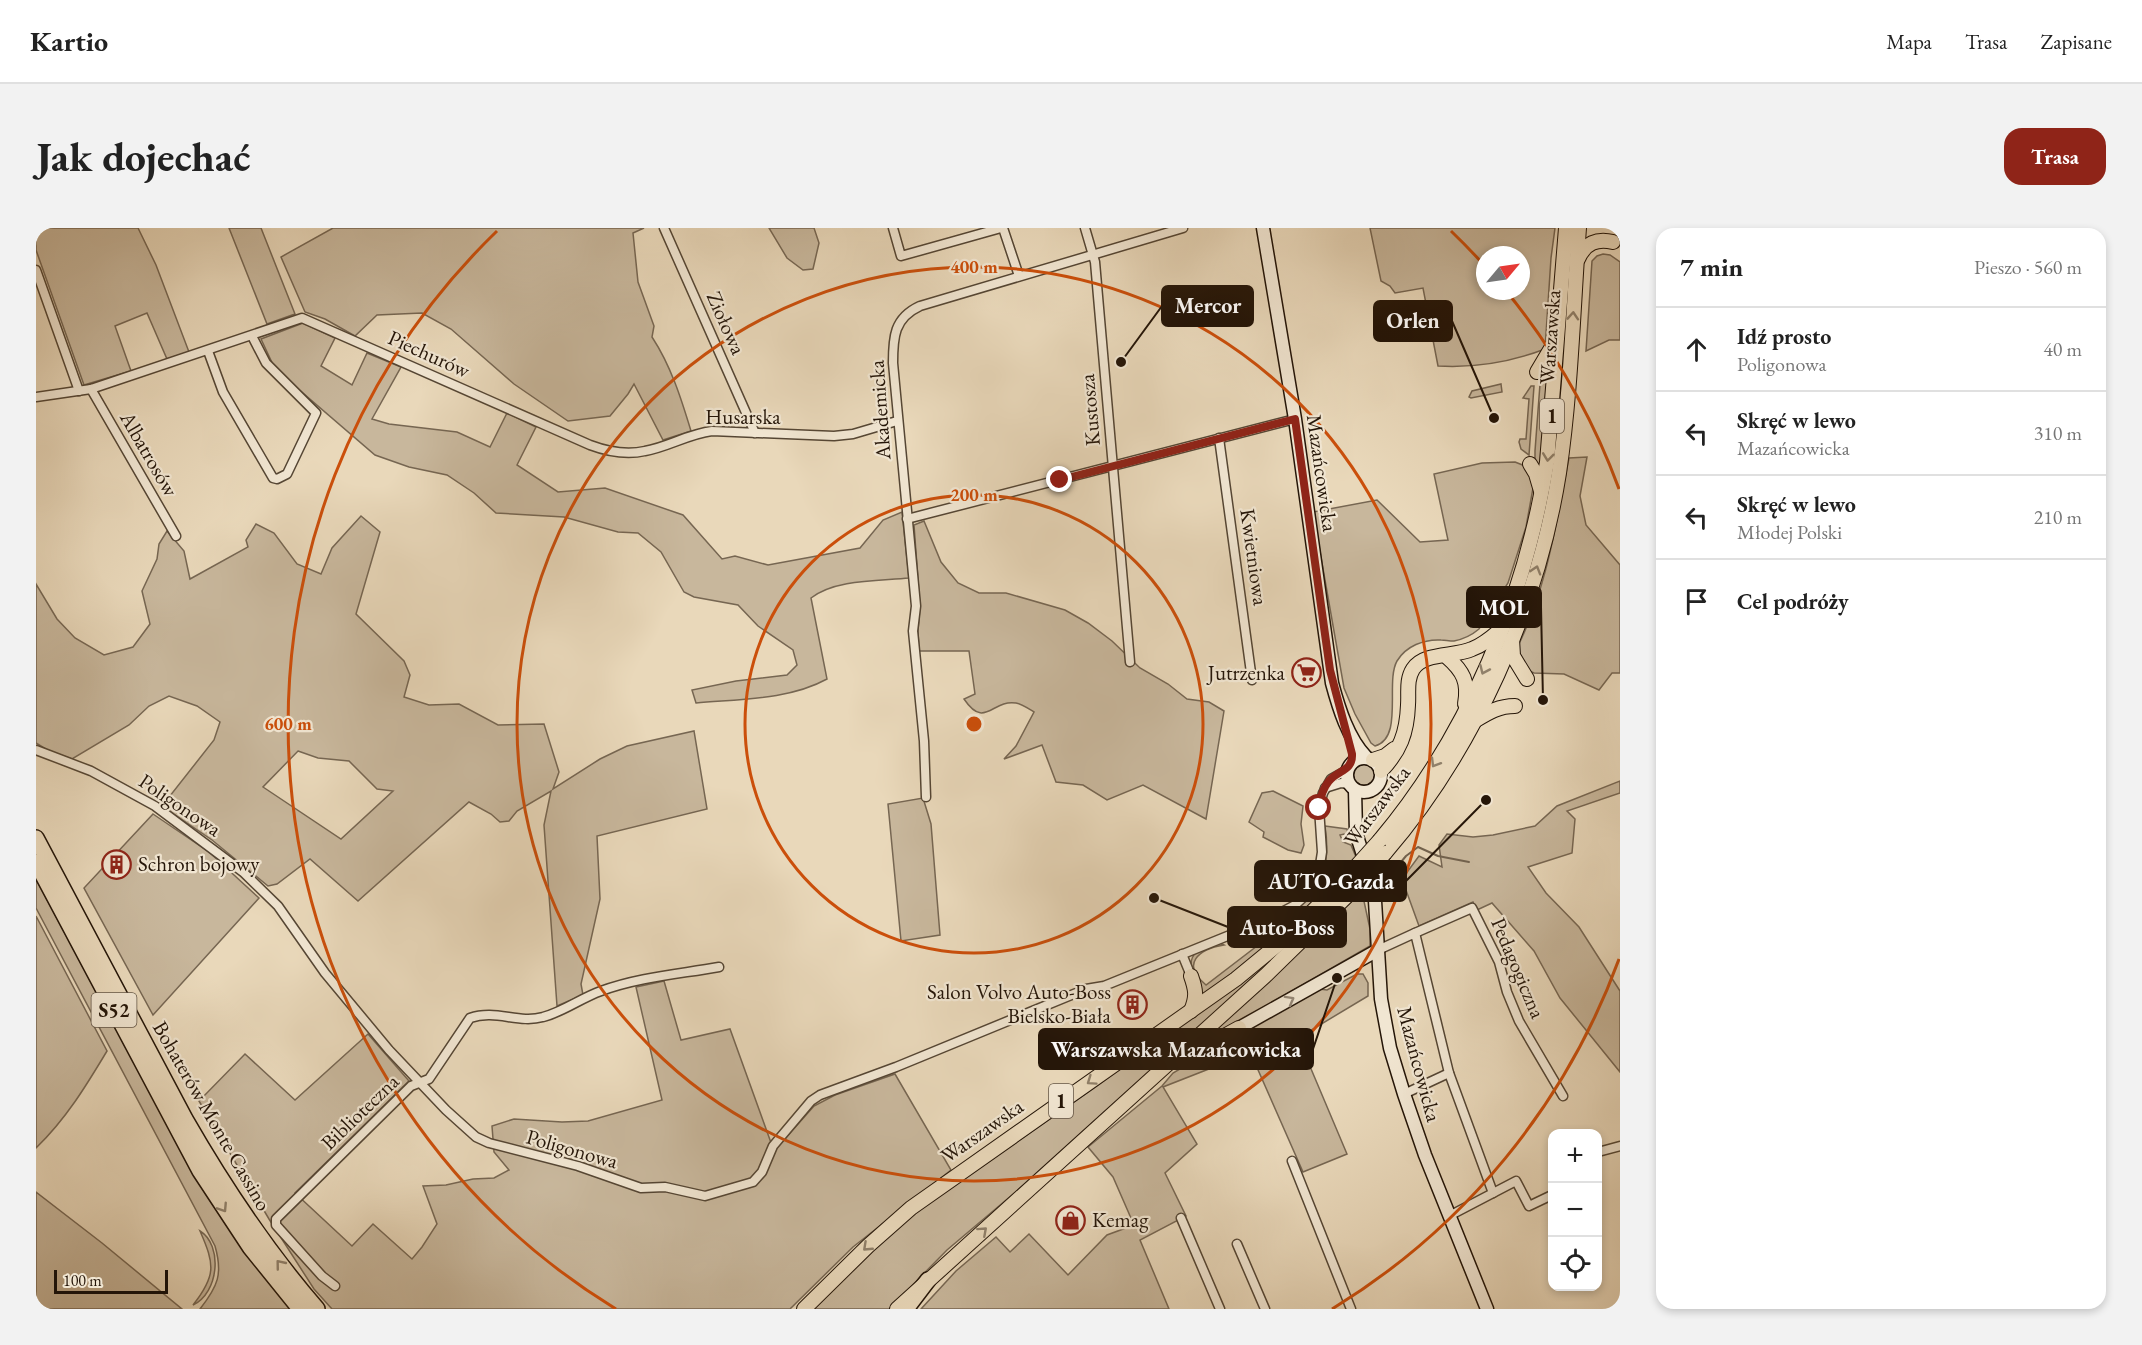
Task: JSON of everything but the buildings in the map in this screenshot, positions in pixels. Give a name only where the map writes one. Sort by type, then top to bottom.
[{"type":"highway","name":"Bohaterów Monte Cassino","points":[[36,838],[211,1165],[261,1240],[317,1309]]},
{"type":"highway","name":"Bohaterów Monte Cassino","points":[[36,862],[200,1171],[250,1247],[300,1309]]},
{"type":"highway","points":[[906,1309],[928,1280]]},
{"type":"main road","name":"Warszawska","points":[[1507,632],[1542,496],[1551,430],[1566,228]]},
{"type":"main road","name":"Warszawska","points":[[897,1309],[1302,942],[1383,846],[1408,804],[1469,717],[1538,565],[1558,474],[1566,404],[1579,228]]},
{"type":"main road","points":[[1594,228],[1616,245]]},
{"type":"main road","points":[[1576,267],[1580,254],[1589,244],[1600,240],[1616,245]]},
{"type":"main road","points":[[1537,372],[1559,336]]},
{"type":"main road","points":[[1530,464],[1536,474],[1542,496]]},
{"type":"main road","points":[[1373,763],[1389,754],[1401,741],[1406,726],[1408,685],[1413,669],[1424,659],[1447,657],[1474,649],[1507,632],[1513,656],[1527,678]]},
{"type":"main road","points":[[1447,657],[1461,670],[1465,678],[1469,717],[1505,706],[1515,706]]},
{"type":"main road","name":"Warszawska","points":[[804,1309],[868,1246],[932,1192],[1191,1011],[1263,958],[1348,886]]},
{"type":"main road","points":[[1191,976],[1197,990],[1191,1011]]},
{"type":"main road","points":[[1158,1073],[1239,1028]]},
{"type":"street","name":"Ziołowa","points":[[664,228],[755,433]]},
{"type":"street","points":[[893,228],[901,256],[1002,228],[1019,276]]},
{"type":"street","name":"Kustosza","points":[[1085,228],[1093,254],[1101,323],[1130,662]]},
{"type":"street","name":"Akademicka","points":[[926,797],[924,741],[913,631],[916,606],[897,422],[893,350],[894,337],[903,317],[920,306],[1183,228]]},
{"type":"street","name":"Mazańcowicka","points":[[1263,228],[1295,419],[1334,691],[1345,722],[1359,748],[1373,763]]},
{"type":"street","points":[[36,270],[79,391]]},
{"type":"street","name":"Piechurów","points":[[36,397],[91,389],[302,318],[590,445]]},
{"type":"street","points":[[208,351],[223,392],[273,478],[278,479],[287,474],[316,413],[266,363],[252,336]]},
{"type":"street","name":"Albatrosów","points":[[91,389],[176,536]]},
{"type":"street","points":[[907,519],[1295,419]]},
{"type":"street","name":"Husarska","points":[[590,445],[634,453],[651,450],[704,432],[834,436],[853,434],[897,422]]},
{"type":"street","name":"Kwietniowa","points":[[1219,438],[1252,680]]},
{"type":"street","name":"Mazańcowicka","points":[[1345,722],[1350,766]]},
{"type":"street","name":"Poligonowa","points":[[36,750],[92,771],[155,806],[243,872],[278,906],[325,973],[389,1050],[476,1137],[489,1143],[578,1166],[641,1188],[665,1188],[705,1196],[753,1182],[762,1172],[773,1146],[811,1101],[820,1095],[896,1067],[1086,989],[1104,986],[1268,920],[1295,905],[1314,884],[1321,859],[1319,808],[1325,788]]},
{"type":"street","points":[[1373,763],[1381,777],[1376,787],[1357,789],[1341,783],[1325,788],[1331,779],[1350,766],[1373,763]]},
{"type":"street","points":[[1350,766],[1346,777],[1357,789]]},
{"type":"street","name":"Mazańcowicka","points":[[1357,789],[1358,840],[1375,901],[1381,999],[1385,1024],[1404,1094],[1449,1216],[1487,1309]]},
{"type":"street","name":"Pedagogiczna","points":[[1378,950],[1472,908],[1499,962],[1507,992],[1520,1021],[1563,1096]]},
{"type":"street","points":[[1415,933],[1449,1072],[1493,1193]]},
{"type":"street","points":[[1239,1028],[1378,950]]},
{"type":"street","points":[[1182,954],[1191,976]]},
{"type":"street","name":"Biblioteczna","points":[[335,1286],[322,1276],[276,1225],[276,1219],[411,1086],[429,1079],[470,1018],[479,1015],[500,1015],[521,1019],[542,1018],[608,988],[719,967]]},
{"type":"street","points":[[1404,1094],[1449,1072]]},
{"type":"street","points":[[1602,1151],[1620,1146]]},
{"type":"street","points":[[1292,1161],[1351,1309]]},
{"type":"street","points":[[1449,1216],[1516,1181],[1529,1206],[1548,1197]]},
{"type":"street","points":[[1181,1218],[1220,1309]]},
{"type":"street","points":[[1237,1244],[1265,1309]]},
{"type":"shaded area","points":[[36,228],[138,228],[156,265],[189,352],[167,359],[147,313],[115,326],[131,371],[84,385],[36,250]]},
{"type":"shaded area","points":[[229,228],[261,228],[295,314],[267,324]]},
{"type":"shaded area","points":[[333,228],[644,228],[633,233],[638,282],[654,326],[652,337],[670,371],[691,431],[663,440],[634,384],[610,416],[568,421],[514,384],[451,329],[422,313],[377,315],[355,336],[325,319],[305,312],[281,257]]},
{"type":"shaded area","points":[[769,228],[814,228],[819,243],[813,269],[803,270],[787,258]]},
{"type":"shaded area","points":[[1370,228],[1555,228],[1545,349],[1532,354],[1478,365],[1438,366],[1423,288],[1395,293],[1390,286],[1381,281]]},
{"type":"shaded area","points":[[1603,254],[1610,255],[1620,262],[1620,340],[1609,340],[1586,351],[1592,261]]},
{"type":"shaded area","points":[[303,323],[335,338],[321,366],[352,385],[367,353],[401,367],[372,419],[389,424],[457,432],[490,447],[507,413],[536,427],[517,465],[558,492],[605,488],[683,515],[722,559],[735,556],[768,565],[860,548],[883,520],[902,512],[909,578],[845,584],[832,587],[811,598],[827,679],[780,695],[696,703],[692,690],[736,681],[787,675],[797,665],[793,650],[758,626],[738,605],[694,597],[684,592],[661,552],[638,533],[618,532],[564,517],[496,513],[474,493],[447,475],[409,467],[375,455],[275,369],[261,339]]},
{"type":"shaded area","points":[[1550,358],[1541,476],[1535,462],[1540,384]]},
{"type":"shaded area","points":[[1501,384],[1502,392],[1469,397],[1472,391]]},
{"type":"shaded area","points":[[1531,386],[1534,386],[1529,455],[1521,449],[1519,442],[1520,439],[1526,439],[1529,399],[1523,398]]},
{"type":"shaded area","points":[[1587,457],[1580,496],[1586,525],[1620,565],[1620,673],[1612,673],[1599,690],[1564,674],[1534,673],[1523,668],[1516,650],[1527,627],[1543,580],[1569,458]]},
{"type":"shaded area","points":[[1515,462],[1525,466],[1535,477],[1526,527],[1508,583],[1479,629],[1474,633],[1454,641],[1422,642],[1405,651],[1397,661],[1394,670],[1392,721],[1389,732],[1384,741],[1375,746],[1371,743],[1355,714],[1344,688],[1313,512],[1377,500],[1420,542],[1448,540],[1434,474],[1482,463]]},
{"type":"shaded area","points":[[361,516],[380,532],[356,614],[404,661],[410,675],[404,697],[429,705],[459,704],[498,725],[544,724],[559,772],[553,789],[600,759],[627,746],[694,731],[707,809],[597,836],[600,899],[581,984],[583,995],[557,1006],[544,825],[551,791],[517,811],[509,821],[500,822],[491,814],[469,802],[358,901],[310,859],[277,884],[268,886],[212,840],[162,806],[214,740],[220,722],[197,706],[169,696],[149,706],[129,725],[72,759],[49,751],[36,743],[36,584],[57,619],[75,638],[104,655],[133,647],[150,624],[142,591],[157,559],[159,544],[167,531],[184,551],[190,579],[248,547],[246,540],[256,524],[274,533],[297,564],[321,574],[332,548]],"holes":[[[298,751],[318,758],[349,761],[377,789],[393,791],[341,839],[263,787]]]},
{"type":"shaded area","points":[[924,521],[941,562],[958,583],[979,593],[1006,593],[1065,610],[1088,623],[1112,641],[1140,668],[1168,684],[1187,699],[1209,702],[1224,711],[1206,819],[1143,785],[1107,800],[1083,785],[1056,782],[1042,745],[1004,759],[1016,746],[1034,712],[1018,704],[1008,703],[983,713],[978,712],[971,708],[964,699],[975,694],[969,651],[919,651],[920,607],[914,525]]},
{"type":"shaded area","points":[[1364,763],[1372,766],[1375,774],[1372,782],[1364,785],[1356,782],[1353,774],[1356,766]]},
{"type":"shaded area","points":[[1620,781],[1620,793],[1567,811],[1575,819],[1572,853],[1528,867],[1546,893],[1579,927],[1620,991],[1620,1072],[1560,998],[1534,951],[1492,903],[1477,910],[1473,902],[1419,926],[1402,879],[1419,856],[1442,867],[1439,845],[1447,834],[1473,837],[1535,826],[1557,806]]},
{"type":"shaded area","points":[[1273,791],[1303,806],[1301,824],[1304,845],[1301,853],[1288,850],[1263,837],[1264,832],[1249,822],[1262,793]]},
{"type":"shaded area","points":[[923,798],[931,824],[940,935],[901,941],[888,804]]},
{"type":"shaded area","points":[[153,814],[209,852],[259,898],[153,1015],[84,888]]},
{"type":"shaded area","points":[[1325,826],[1347,829],[1350,841],[1344,834],[1340,835],[1343,842],[1351,845],[1356,857],[1345,867],[1344,873],[1279,938],[1201,998],[1192,974],[1193,956],[1197,952],[1220,943],[1224,945],[1207,950],[1196,959],[1194,970],[1206,985],[1270,936],[1269,931],[1264,930],[1230,944],[1230,939],[1289,913],[1316,889],[1323,872],[1327,852]]},
{"type":"shaded area","points":[[36,879],[194,1175],[240,1244],[291,1309],[200,1309],[215,1286],[219,1272],[215,1246],[36,908]]},
{"type":"shaded area","points":[[1362,892],[1370,929],[1370,946],[1198,1045]]},
{"type":"shaded area","points":[[36,916],[107,1051],[66,1114],[36,1148]]},
{"type":"shaded area","points":[[1309,929],[1038,1173],[947,1250],[889,1309],[811,1309],[909,1217],[1097,1086]]},
{"type":"shaded area","points":[[1357,974],[1363,974],[1368,983],[1368,996],[1298,1038],[1347,1154],[1303,1172],[1255,1063],[1251,1038],[1247,1030],[1319,989],[1327,990]]},
{"type":"shaded area","points":[[664,981],[681,1040],[730,1029],[774,1151],[814,1106],[835,1095],[895,1074],[951,1170],[853,1247],[790,1309],[332,1309],[314,1289],[269,1219],[199,1101],[245,1054],[295,1100],[368,1034],[409,1081],[295,1193],[352,1246],[373,1224],[412,1259],[437,1224],[423,1186],[494,1178],[509,1170],[494,1152],[492,1126],[514,1119],[588,1121],[662,1100],[636,987]]},
{"type":"shaded area","points":[[1237,1035],[1242,1056],[1163,1087],[1197,1144],[1165,1173],[1186,1216],[1140,1240],[1169,1309],[921,1309],[956,1271],[996,1237],[1010,1252],[1029,1234],[1068,1275],[1107,1235],[1134,1225],[1113,1177],[1088,1147],[1162,1086],[1173,1073]]},
{"type":"shaded area","points":[[36,1192],[102,1243],[182,1309],[36,1309]]},
{"type":"shaded area","points":[[200,1231],[212,1247],[215,1269],[208,1290],[202,1299],[193,1305],[206,1286],[211,1270]]},
{"type":"waterway","points":[[1382,885],[1406,856],[1418,847],[1438,856],[1469,862]]},
{"type":"place","name":"Mercor","points":[[1121,362]]},
{"type":"place","name":"Orlen","points":[[1494,418]]},
{"type":"place","name":"Jutrzenka","points":[[1306,673]]},
{"type":"place","name":"MOL","points":[[1543,700]]},
{"type":"place","name":"AUTO-Gazda","points":[[1486,800]]},
{"type":"place","name":"Schron bojowy","points":[[117,864]]},
{"type":"place","name":"Auto-Boss","points":[[1154,898]]},
{"type":"place","name":"Warszawska Mazańcowicka","points":[[1337,978]]},
{"type":"place","name":"Salon Volvo Auto-Boss Bielsko-Biała","points":[[1132,1004]]},
{"type":"place","name":"Kemag","points":[[1071,1220]]},
{"type":"route","points":[[1060,480],[1295,419],[1330,670],[1352,754],[1352,761],[1347,770],[1328,782],[1319,808]]}]
